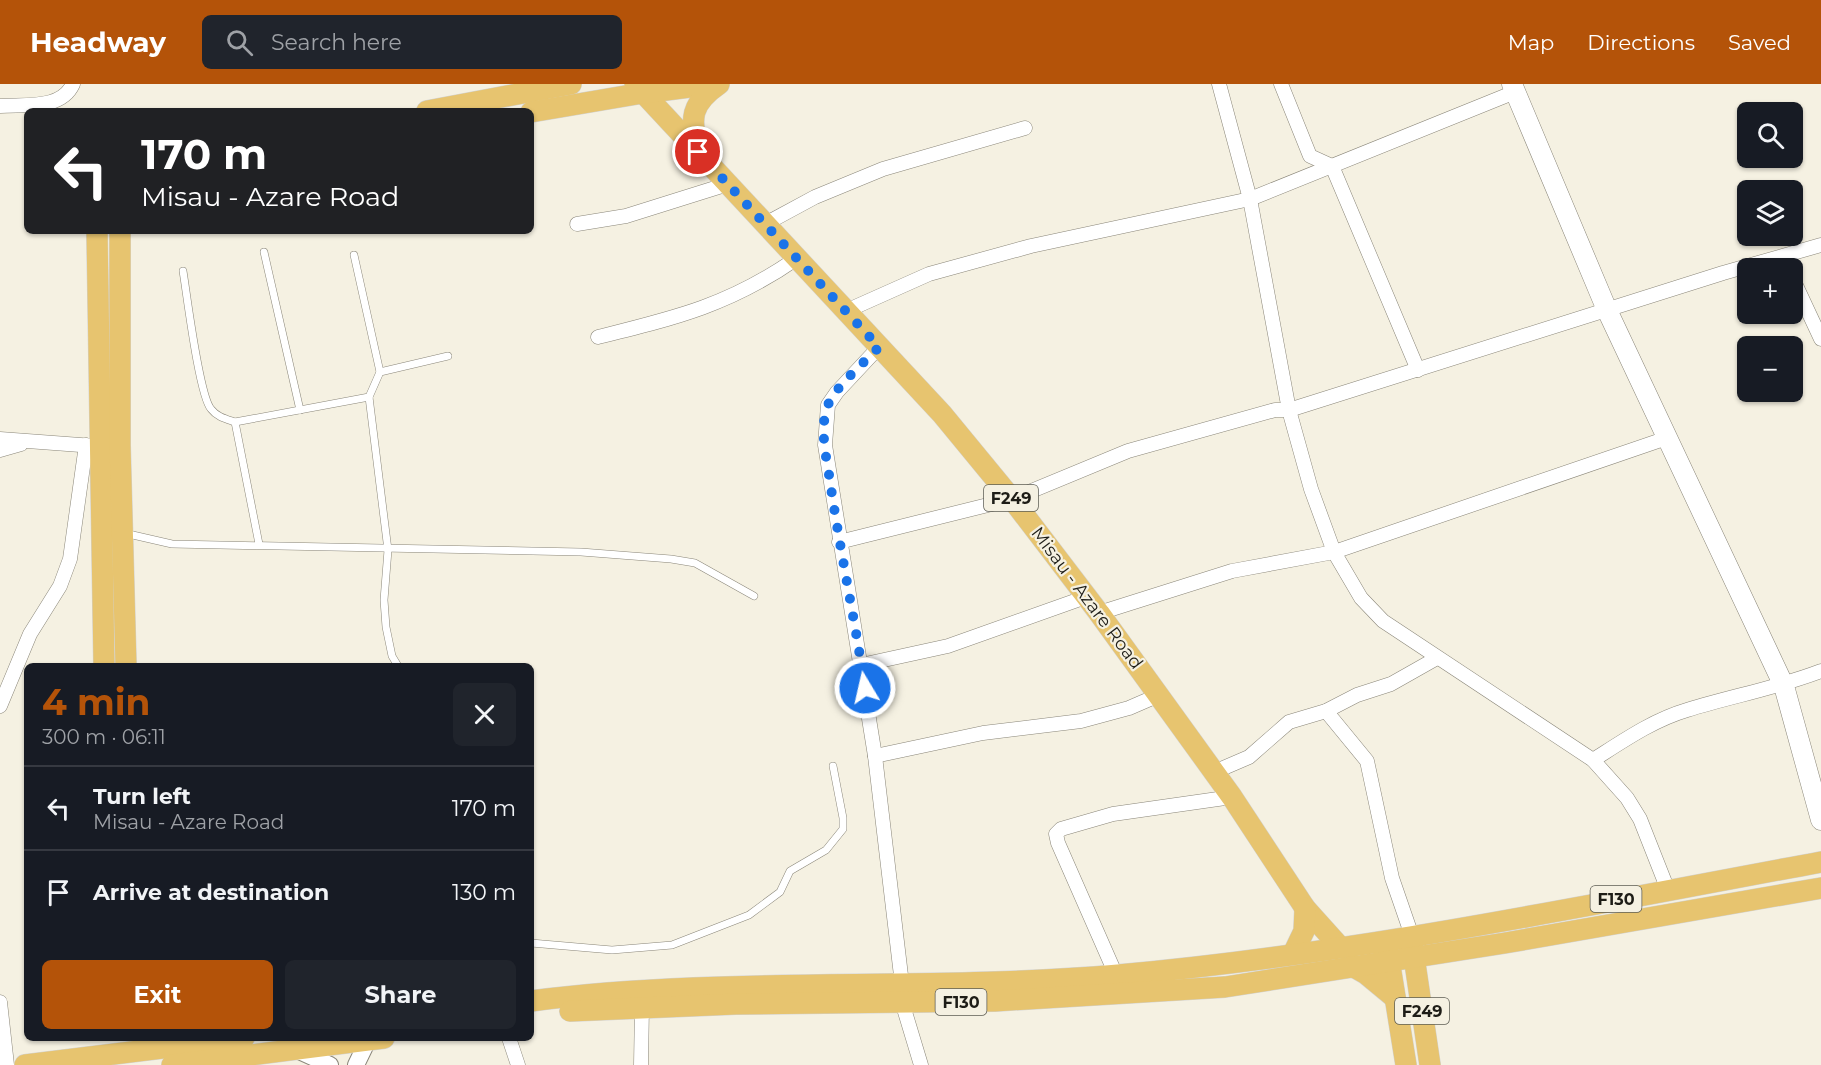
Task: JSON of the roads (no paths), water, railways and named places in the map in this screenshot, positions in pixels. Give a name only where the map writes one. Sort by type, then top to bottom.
[{"type":"main road","points":[[534,111],[639,88],[713,84]]},
{"type":"main road","points":[[698,152],[694,135],[694,110],[698,101],[719,84]]},
{"type":"main road","points":[[443,108],[565,85]]},
{"type":"main road","name":"Misau - Azare Road","points":[[639,88],[942,414],[1012,499],[1159,695],[1232,797],[1305,908],[1346,957],[1395,998]]},
{"type":"main road","points":[[1514,88],[1607,310],[1784,686],[1821,820]]},
{"type":"main road","points":[[97,234],[92,446],[101,528],[104,663]]},
{"type":"main road","points":[[120,234],[122,533],[126,663]]},
{"type":"main road","name":"F130","points":[[1413,947],[1668,890],[1821,863]]},
{"type":"main road","name":"F130","points":[[534,1001],[657,990],[902,993],[995,1001],[1166,993],[1225,987],[1346,957],[1388,950],[1821,888]]},
{"type":"main road","points":[[1293,954],[1304,932],[1305,908]]},
{"type":"main road","name":"F249","points":[[1413,947],[1430,1065]]},
{"type":"main road","name":"F249","points":[[1388,950],[1406,1065]]},
{"type":"main road","name":"F130","points":[[534,1016],[642,1006],[902,993],[1224,965],[1293,954],[1346,957]]},
{"type":"main road","points":[[25,1065],[112,1052],[139,1051],[181,1041]]},
{"type":"main road","points":[[171,1065],[362,1041]]},
{"type":"street","points":[[0,106],[57,102],[68,94],[73,84]]},
{"type":"street","points":[[1219,84],[1250,199],[1289,410],[1311,489],[1334,552],[1361,598],[1383,621],[1593,760],[1627,798],[1640,819],[1668,890]]},
{"type":"street","points":[[1281,84],[1310,156],[1332,166],[1418,370]]},
{"type":"street","points":[[846,311],[929,274],[1020,249],[1250,199],[1514,88]]},
{"type":"street","points":[[765,224],[815,197],[883,169],[1025,128]]},
{"type":"street","points":[[576,224],[644,211],[728,184]]},
{"type":"street","points":[[1794,258],[1821,245]]},
{"type":"street","points":[[598,337],[720,303],[762,282],[797,258]]},
{"type":"street","points":[[839,542],[1012,499],[1128,451],[1275,410],[1289,410],[1607,310],[1737,275]]},
{"type":"street","points":[[1803,301],[1821,339]]},
{"type":"street","points":[[879,347],[837,392],[828,405],[825,445],[875,756],[902,993],[921,1065]]},
{"type":"street","points":[[1099,614],[1232,571],[1334,552],[1667,438]]},
{"type":"street","points":[[0,439],[92,446],[70,559],[60,586],[30,634],[0,706]]},
{"type":"street","points":[[0,450],[26,442]]},
{"type":"street","points":[[861,665],[948,646],[1086,597]]},
{"type":"street","points":[[1214,772],[1249,757],[1289,722],[1326,711],[1357,695],[1406,677],[1437,658]]},
{"type":"street","points":[[1593,760],[1638,732],[1685,710],[1784,686],[1821,671]]},
{"type":"street","points":[[875,756],[983,733],[1081,721],[1130,708],[1159,695]]},
{"type":"street","points":[[1326,711],[1367,761],[1392,878],[1413,947]]},
{"type":"street","points":[[1116,975],[1056,834],[1061,829],[1113,814],[1232,797]]},
{"type":"street","points":[[0,1002],[7,1065]]},
{"type":"street","points":[[641,1065],[642,1006]]},
{"type":"street","points":[[356,1065],[374,1041]]},
{"type":"street","points":[[510,1041],[518,1065]]},
{"type":"street","points":[[297,1050],[330,1065]]},
{"type":"lane","points":[[264,252],[300,410]]},
{"type":"lane","points":[[354,255],[380,372],[369,397],[388,550],[384,600],[386,627],[392,656],[396,663]]},
{"type":"lane","points":[[183,271],[203,388],[210,408],[221,418],[236,422],[369,397]]},
{"type":"lane","points":[[380,372],[448,356]]},
{"type":"lane","points":[[236,422],[259,544]]},
{"type":"lane","points":[[101,528],[172,544],[581,552],[671,560],[695,563],[754,596]]},
{"type":"lane","points":[[534,943],[612,950],[672,945],[749,915],[780,892],[790,872],[826,850],[843,829],[833,766]]}]
